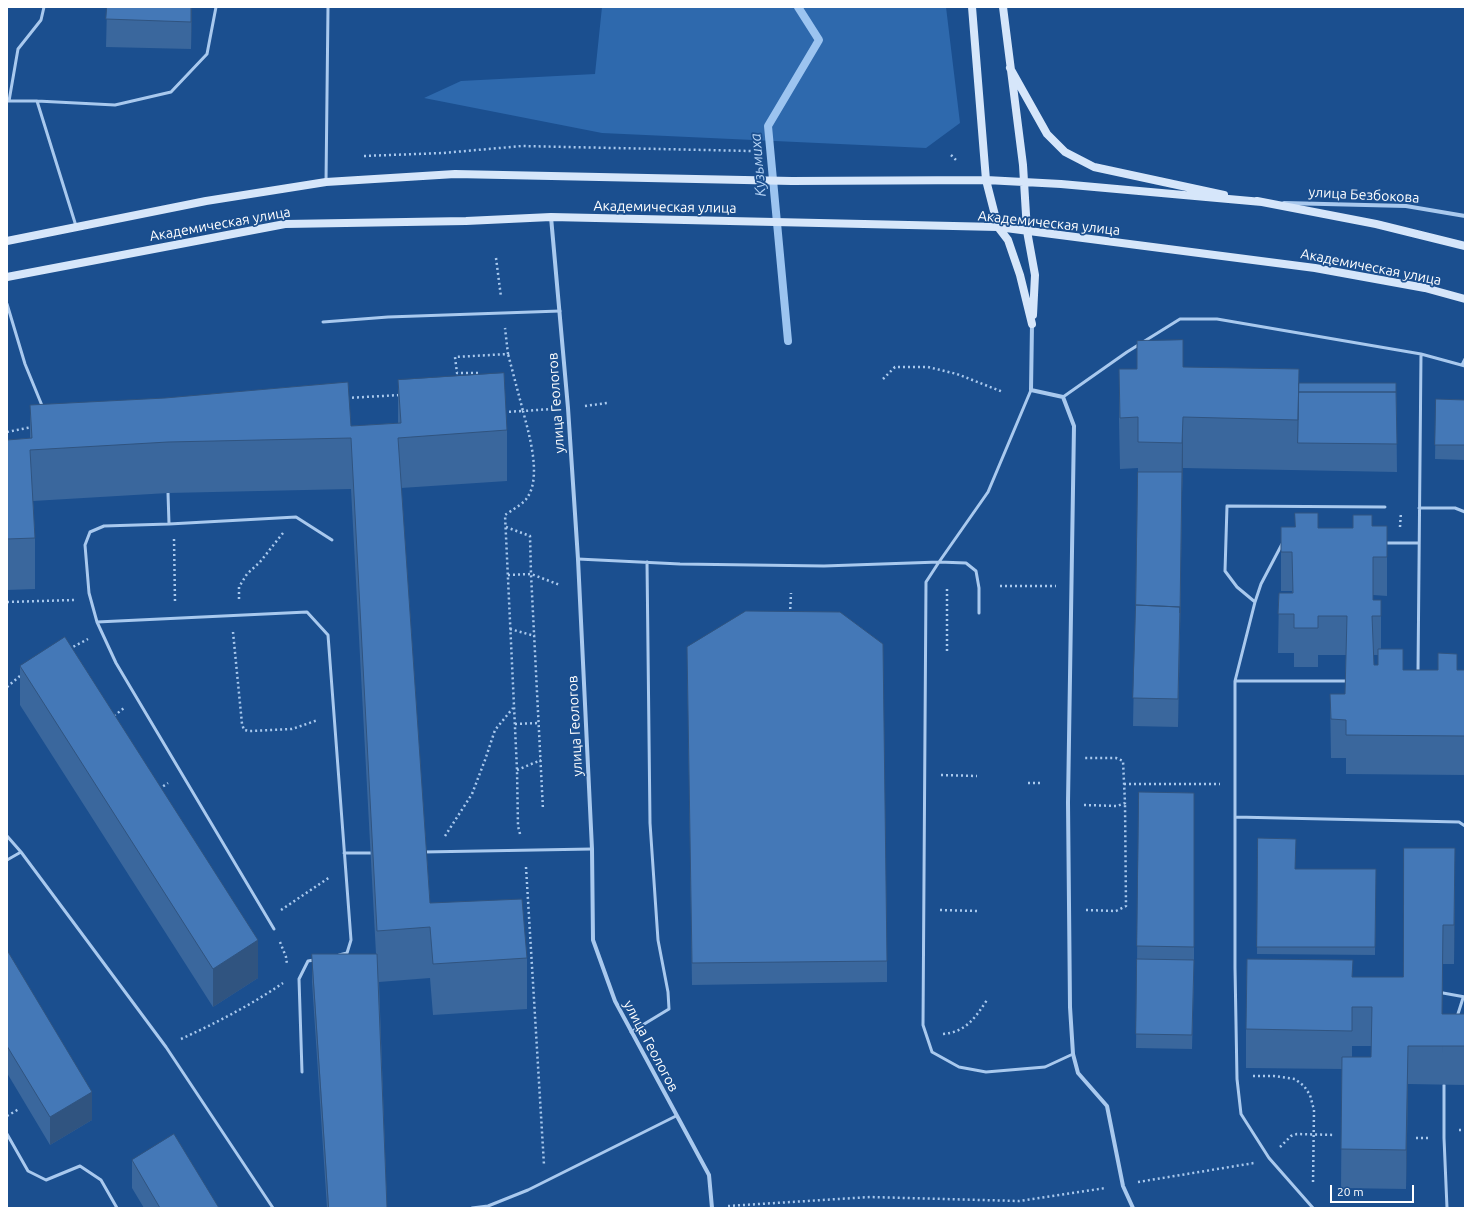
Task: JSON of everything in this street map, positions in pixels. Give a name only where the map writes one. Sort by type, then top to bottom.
[{"type":"main road","points":[[972,7],[986,180],[998,227],[1008,240],[1020,275],[1032,324]]},
{"type":"main road","points":[[1003,7],[1023,165],[1027,231],[1035,275],[1032,324]]},
{"type":"main road","points":[[1010,68],[1047,134],[1065,152],[1094,168],[1376,224],[1465,246]]},
{"type":"main road","points":[[7,241],[206,201],[326,182],[455,174],[792,181],[986,180],[1061,184],[1262,202]]},
{"type":"main road","name":"Академическая улица","points":[[7,277],[285,224],[466,221],[552,217],[998,227],[1315,268],[1425,288],[1465,299]]},
{"type":"street","name":"улица Безбокова","points":[[1262,202],[1406,206],[1465,216]]},
{"type":"street","name":"улица Геологов","points":[[552,217],[578,559],[592,849],[592,940],[615,1001],[709,1175],[712,1208]]},
{"type":"street","points":[[1032,324],[1031,390],[1063,398],[1074,426],[1068,802],[1070,1008],[1073,1054],[1078,1073],[1107,1106],[1123,1186],[1133,1208]]},
{"type":"lane","points":[[44,7],[41,20],[18,49],[8,101],[115,105],[171,92],[207,54],[216,7]]},
{"type":"lane","points":[[326,182],[328,7]]},
{"type":"lane","points":[[37,101],[77,227]]},
{"type":"lane","points":[[7,304],[25,364],[49,424]]},
{"type":"lane","points":[[323,322],[388,317],[560,311]]},
{"type":"lane","points":[[1063,398],[1127,352],[1180,319],[1217,319],[1421,354],[1464,365],[1465,359]]},
{"type":"lane","points":[[1418,673],[1418,543],[1421,354]]},
{"type":"lane","points":[[1031,390],[988,492],[926,582],[923,1025],[932,1052],[959,1067],[986,1072],[1045,1067],[1073,1054]]},
{"type":"lane","points":[[168,493],[171,524]]},
{"type":"lane","points":[[1255,602],[1236,587],[1225,571],[1226,506],[1386,507]]},
{"type":"lane","points":[[1419,508],[1455,508],[1465,512]]},
{"type":"lane","points":[[274,929],[116,663],[97,622],[90,599],[85,545],[90,532],[104,526],[296,518],[332,540]]},
{"type":"lane","points":[[1381,543],[1418,543]]},
{"type":"lane","points":[[1290,544],[1282,544],[1261,584],[1235,681],[1235,937],[1237,1075],[1241,1114],[1268,1158],[1313,1208]]},
{"type":"lane","points":[[578,559],[680,564],[824,566],[939,562],[966,563],[976,571],[979,613]]},
{"type":"lane","points":[[631,1032],[669,1009],[668,992],[658,940],[650,824],[647,562]]},
{"type":"lane","points":[[97,622],[307,612],[328,635],[351,940],[347,952],[333,957]]},
{"type":"lane","points":[[1235,681],[1346,681]]},
{"type":"lane","points":[[1235,817],[1459,822],[1465,826]]},
{"type":"lane","points":[[7,836],[21,852],[166,1046],[273,1208]]},
{"type":"lane","points":[[422,852],[592,849]]},
{"type":"lane","points":[[7,860],[21,852]]},
{"type":"lane","points":[[344,852],[371,852]]},
{"type":"lane","points":[[302,1072],[299,979],[308,961],[320,959]]},
{"type":"lane","points":[[1443,993],[1464,997],[1455,1022]]},
{"type":"lane","points":[[1444,1085],[1444,1138],[1447,1208]]},
{"type":"lane","points":[[472,1208],[488,1206],[528,1190],[676,1116]]},
{"type":"lane","points":[[7,1134],[28,1171],[46,1180],[80,1166],[101,1180],[118,1208]]},
{"type":"path","points":[[364,156],[443,153],[522,146],[751,151]]},
{"type":"path","points":[[508,354],[533,450],[534,485],[527,499],[506,515],[506,527],[517,770],[518,826],[525,850],[545,1181]]},
{"type":"path","points":[[479,378],[479,373],[457,373],[455,357],[499,355]]},
{"type":"path","points":[[883,378],[895,367],[928,367],[957,374],[1003,392]]},
{"type":"path","points":[[341,399],[402,395]]},
{"type":"path","points":[[501,412],[523,411]]},
{"type":"path","points":[[7,432],[49,424]]},
{"type":"path","points":[[239,615],[239,587],[247,574],[260,562],[296,518]]},
{"type":"path","points":[[171,524],[176,618]]},
{"type":"path","points":[[506,527],[530,536],[543,810]]},
{"type":"path","points":[[508,575],[531,574],[560,585]]},
{"type":"path","points":[[1000,586],[1072,586]]},
{"type":"path","points":[[947,588],[947,651]]},
{"type":"path","points":[[790,620],[791,593]]},
{"type":"path","points":[[7,602],[90,599]]},
{"type":"path","points":[[233,628],[242,724],[244,730],[292,729],[334,715]]},
{"type":"path","points":[[510,629],[535,636]]},
{"type":"path","points":[[68,649],[102,632]]},
{"type":"path","points":[[7,687],[22,674]]},
{"type":"path","points":[[434,851],[472,794],[486,760],[495,730],[514,707]]},
{"type":"path","points":[[515,724],[539,724]]},
{"type":"path","points":[[1084,758],[1116,758],[1123,761],[1125,803],[1126,906],[1116,911],[1091,910]]},
{"type":"path","points":[[517,770],[541,760]]},
{"type":"path","points":[[925,775],[977,776]]},
{"type":"path","points":[[1028,783],[1041,783]]},
{"type":"path","points":[[1124,784],[1235,784]]},
{"type":"path","points":[[1083,805],[1117,806],[1125,803]]},
{"type":"path","points":[[268,919],[345,866]]},
{"type":"path","points":[[924,910],[977,911]]},
{"type":"path","points":[[280,941],[286,957],[287,969]]},
{"type":"path","points":[[166,1046],[212,1025],[267,993],[283,983],[285,976]]},
{"type":"path","points":[[926,1036],[954,1033],[972,1022],[987,1000]]},
{"type":"path","points":[[1237,1075],[1274,1076],[1295,1079],[1304,1086],[1310,1095],[1314,1110],[1313,1208]]},
{"type":"path","points":[[7,1116],[19,1110]]},
{"type":"path","points":[[1268,1158],[1292,1136],[1298,1134],[1335,1135]]},
{"type":"path","points":[[712,1208],[870,1197],[1020,1201],[1123,1186],[1142,1181],[1257,1162]]},
{"type":"shaded area","points":[[602,7],[946,7],[960,123],[926,148],[602,133],[424,98],[461,81],[595,74]]},
{"type":"building","points":[[107,7],[191,7],[191,22],[106,19]]},
{"type":"building","points":[[1183,340],[1183,367],[1299,369],[1298,420],[1183,417],[1182,443],[1138,442],[1138,417],[1120,418],[1119,369],[1137,369],[1137,341]]},
{"type":"building","points":[[504,373],[507,430],[398,438],[430,903],[522,899],[527,958],[433,964],[430,927],[377,931],[351,438],[168,442],[30,450],[35,538],[7,539],[7,440],[32,438],[30,405],[165,398],[348,382],[351,426],[401,423],[398,380]]},
{"type":"building","points":[[1299,383],[1396,383],[1396,392],[1299,392]]},
{"type":"building","points":[[1299,392],[1396,392],[1397,444],[1298,443]]},
{"type":"building","points":[[1436,399],[1465,400],[1465,445],[1435,445]]},
{"type":"building","points":[[1138,472],[1182,472],[1180,613],[1180,607],[1136,605]]},
{"type":"building","points":[[1295,513],[1318,513],[1318,528],[1353,528],[1353,515],[1372,515],[1372,526],[1387,526],[1387,557],[1373,557],[1373,600],[1381,600],[1381,616],[1372,616],[1374,665],[1378,665],[1378,649],[1403,649],[1403,670],[1438,670],[1438,653],[1457,654],[1457,670],[1465,670],[1465,736],[1346,735],[1346,720],[1331,719],[1330,694],[1345,694],[1347,616],[1318,616],[1318,628],[1294,628],[1294,614],[1278,614],[1279,593],[1293,593],[1292,552],[1281,552],[1281,527],[1295,527]]},
{"type":"building","points":[[1136,605],[1180,607],[1178,699],[1133,698]]},
{"type":"building","points":[[746,611],[840,612],[883,644],[887,961],[692,963],[687,647]]},
{"type":"building","points":[[65,637],[258,940],[213,969],[20,666]]},
{"type":"building","points":[[1139,792],[1194,793],[1194,947],[1137,946]]},
{"type":"building","points":[[1258,838],[1296,839],[1295,869],[1376,869],[1375,947],[1257,947]]},
{"type":"building","points":[[1404,848],[1455,848],[1454,925],[1443,925],[1442,1014],[1465,1014],[1465,1046],[1408,1046],[1406,1150],[1341,1149],[1342,1057],[1371,1057],[1372,1007],[1352,1007],[1352,1031],[1246,1029],[1247,959],[1353,960],[1352,977],[1403,977]]},
{"type":"building","points":[[7,950],[92,1092],[50,1117],[7,1046]]},
{"type":"building","points":[[312,954],[377,954],[387,1208],[329,1208]]},
{"type":"building","points":[[1137,959],[1194,960],[1192,1035],[1136,1034]]},
{"type":"building","points":[[174,1134],[219,1208],[160,1208],[132,1160]]},
{"type":"waterway","name":"Кузьмиха","points":[[788,341],[768,126],[819,40],[798,7]]}]
